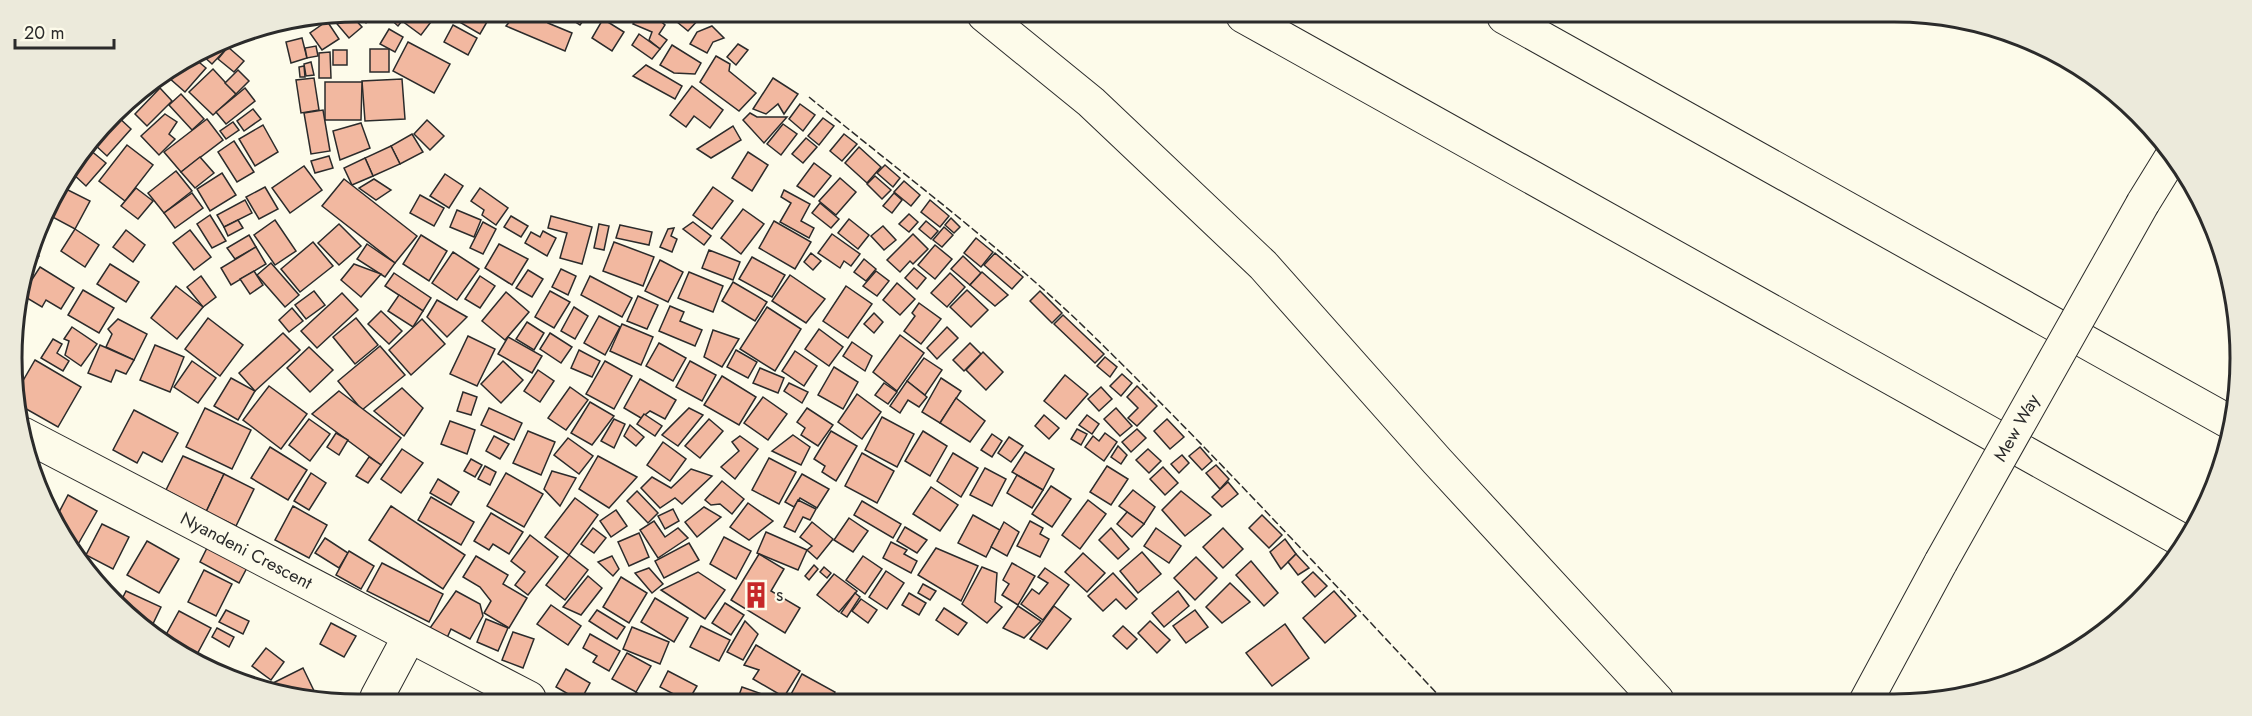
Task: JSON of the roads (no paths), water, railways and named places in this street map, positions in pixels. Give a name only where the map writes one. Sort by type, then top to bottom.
[{"type":"main road","points":[[993,22],[1091,102],[1263,266],[1637,686]]},
{"type":"main road","points":[[1254,22],[2177,538]]},
{"type":"main road","points":[[1513,22],[2224,419]]},
{"type":"main road","name":"Mew Way","points":[[1870,694],[1941,562],[2167,164]]},
{"type":"main road","name":"Nyandeni Crescent","points":[[33,439],[521,694]]},
{"type":"main road","points":[[378,694],[409,637]]},
{"type":"place","name":"s","points":[[756,595]]}]
